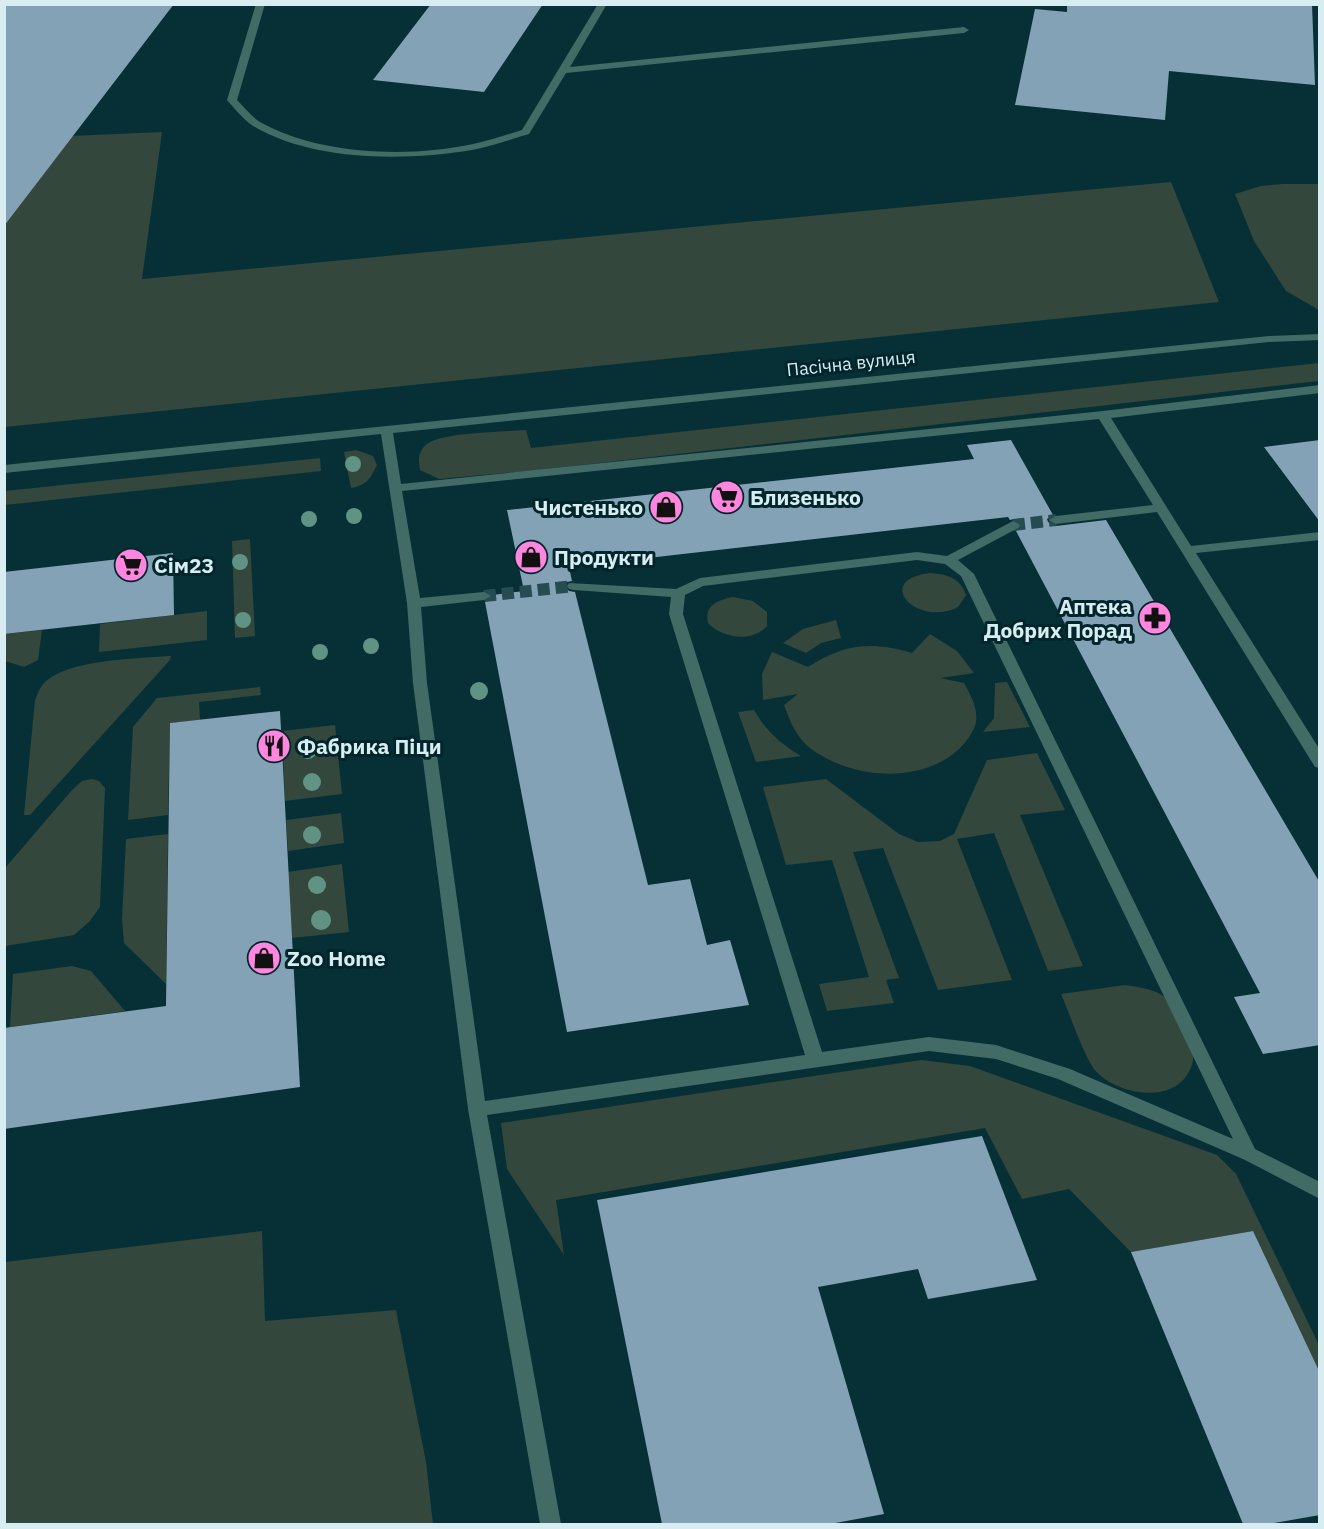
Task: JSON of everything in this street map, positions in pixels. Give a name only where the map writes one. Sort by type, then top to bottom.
[{"type":"street","points":[[261,4],[232,100],[255,123],[295,141],[350,152],[411,154],[473,147],[526,132],[603,4]]},
{"type":"street","points":[[564,70],[964,30]]},
{"type":"street","name":"Пасічна вулиця","points":[[4,469],[1269,339],[1320,337]]},
{"type":"street","points":[[397,488],[1102,415],[1320,389]]},
{"type":"street","points":[[1102,415],[1320,763]]},
{"type":"street","points":[[386,429],[414,603],[420,683],[477,1109],[550,1524]]},
{"type":"street","points":[[1056,520],[1162,508]]},
{"type":"street","points":[[949,560],[1013,525]]},
{"type":"street","points":[[1188,550],[1320,536]]},
{"type":"street","points":[[573,586],[678,593],[700,582],[917,556],[949,560],[967,574],[1249,1154]]},
{"type":"street","points":[[678,593],[676,614],[815,1059]]},
{"type":"street","points":[[414,603],[484,596]]},
{"type":"street","points":[[477,1109],[929,1044],[996,1052],[1064,1074],[1249,1154],[1320,1191]]},
{"type":"green space","points":[[162,132],[142,279],[1171,182],[1219,302],[5,427],[4,221],[71,136]]},
{"type":"green space","points":[[1319,184],[1319,310],[1286,291],[1254,241],[1235,194],[1261,186]]},
{"type":"green space","points":[[1319,363],[1319,381],[537,470],[439,479],[420,470],[419,466],[420,453],[427,444],[460,435],[526,430],[531,448]]},
{"type":"green space","points":[[356,450],[373,456],[377,465],[367,481],[351,488],[344,452]]},
{"type":"green space","points":[[320,458],[321,471],[5,505],[5,491]]},
{"type":"green space","points":[[250,539],[255,636],[235,638],[232,541]]},
{"type":"green space","points":[[930,573],[942,574],[961,585],[966,595],[958,607],[943,612],[928,612],[907,600],[903,592],[904,584],[913,577]]},
{"type":"green space","points":[[733,597],[753,601],[767,612],[767,626],[753,635],[737,636],[721,632],[708,623],[708,612],[713,604]]},
{"type":"green space","points":[[207,611],[207,640],[99,652],[100,624]]},
{"type":"green space","points":[[836,620],[841,638],[821,643],[806,653],[783,643],[803,629]]},
{"type":"green space","points":[[42,630],[38,660],[24,667],[5,661],[5,634]]},
{"type":"green space","points":[[930,634],[957,651],[974,673],[940,678],[964,683],[976,712],[972,733],[959,749],[943,761],[906,773],[885,774],[845,766],[810,748],[797,734],[784,705],[798,694],[763,700],[762,674],[772,652],[808,667],[834,653],[858,647],[884,647],[912,653]]},
{"type":"green space","points":[[171,656],[170,660],[30,815],[24,815],[35,700],[41,687],[64,671],[81,666],[100,662]]},
{"type":"green space","points":[[1007,682],[1030,727],[983,732],[994,718],[995,683]]},
{"type":"green space","points":[[260,687],[261,695],[199,702],[200,720],[170,723],[168,815],[128,820],[133,727],[157,698]]},
{"type":"green space","points":[[754,710],[774,736],[801,756],[756,762],[738,712]]},
{"type":"green space","points":[[335,725],[342,794],[285,801],[282,731]]},
{"type":"green space","points":[[1037,753],[1065,810],[1020,815],[1083,966],[1048,971],[994,833],[957,839],[1012,980],[938,990],[883,848],[853,852],[899,978],[886,980],[894,1003],[827,1011],[819,984],[869,977],[832,860],[786,865],[763,787],[826,779],[899,834],[918,842],[940,841],[954,834],[987,760]]},
{"type":"green space","points":[[92,779],[99,781],[105,788],[100,907],[89,922],[74,935],[5,946],[5,868],[72,790],[82,781]]},
{"type":"green space","points":[[341,813],[344,843],[288,851],[286,820]]},
{"type":"green space","points":[[168,834],[166,984],[124,943],[122,919],[126,839]]},
{"type":"green space","points":[[342,864],[349,932],[292,938],[288,872]]},
{"type":"green space","points":[[72,966],[91,971],[125,1011],[10,1027],[13,974]]},
{"type":"green space","points":[[1125,985],[1153,991],[1164,996],[1173,1008],[1191,1047],[1193,1059],[1188,1073],[1178,1084],[1167,1090],[1154,1093],[1127,1089],[1114,1084],[1094,1069],[1061,994]]},
{"type":"green space","points":[[921,1060],[970,1066],[1217,1155],[1236,1174],[1319,1345],[1319,1373],[1253,1231],[1131,1252],[1069,1189],[1022,1199],[985,1128],[556,1200],[564,1255],[507,1169],[501,1123]]},
{"type":"green space","points":[[262,1231],[265,1321],[396,1310],[426,1462],[433,1524],[5,1524],[5,1262]]},
{"type":"building","points":[[4,4],[174,4],[4,226]]},
{"type":"building","points":[[431,4],[543,4],[484,92],[373,80]]},
{"type":"building","points":[[1067,4],[1312,4],[1315,85],[1169,71],[1165,120],[1015,105],[1035,9],[1067,12]]},
{"type":"building","points":[[1011,440],[1053,515],[1047,519],[1048,522],[1056,526],[1106,520],[1320,883],[1320,1045],[1263,1054],[1234,997],[1260,993],[1016,531],[1022,524],[1008,517],[569,567],[572,581],[567,582],[565,587],[575,592],[648,885],[690,879],[707,945],[730,940],[749,1005],[567,1032],[485,602],[493,595],[524,591],[507,510],[974,459],[967,445]]},
{"type":"building","points":[[1320,440],[1320,522],[1264,447]]},
{"type":"building","points":[[173,553],[174,615],[4,634],[4,572]]},
{"type":"building","points":[[280,711],[300,1087],[4,1129],[4,1028],[166,1006],[170,723]]},
{"type":"building","points":[[982,1136],[1037,1280],[928,1299],[918,1269],[818,1287],[884,1514],[830,1524],[662,1524],[597,1200]]},
{"type":"building","points":[[1253,1231],[1320,1373],[1320,1515],[1268,1524],[1243,1524],[1131,1252]]},
{"type":"tunnel","points":[[1013,525],[1056,520]]},
{"type":"tunnel","points":[[484,596],[574,586]]},
{"type":"place","name":"Близенько","points":[[727,497]]},
{"type":"place","name":"Чистенько","points":[[666,507]]},
{"type":"place","name":"Продукти","points":[[531,557]]},
{"type":"place","name":"Сім23","points":[[131,565]]},
{"type":"place","name":"Аптека Добрих Порад","points":[[1155,618]]},
{"type":"place","name":"Фабрика Піци","points":[[274,746]]},
{"type":"place","name":"Zoo Home","points":[[264,958]]}]
